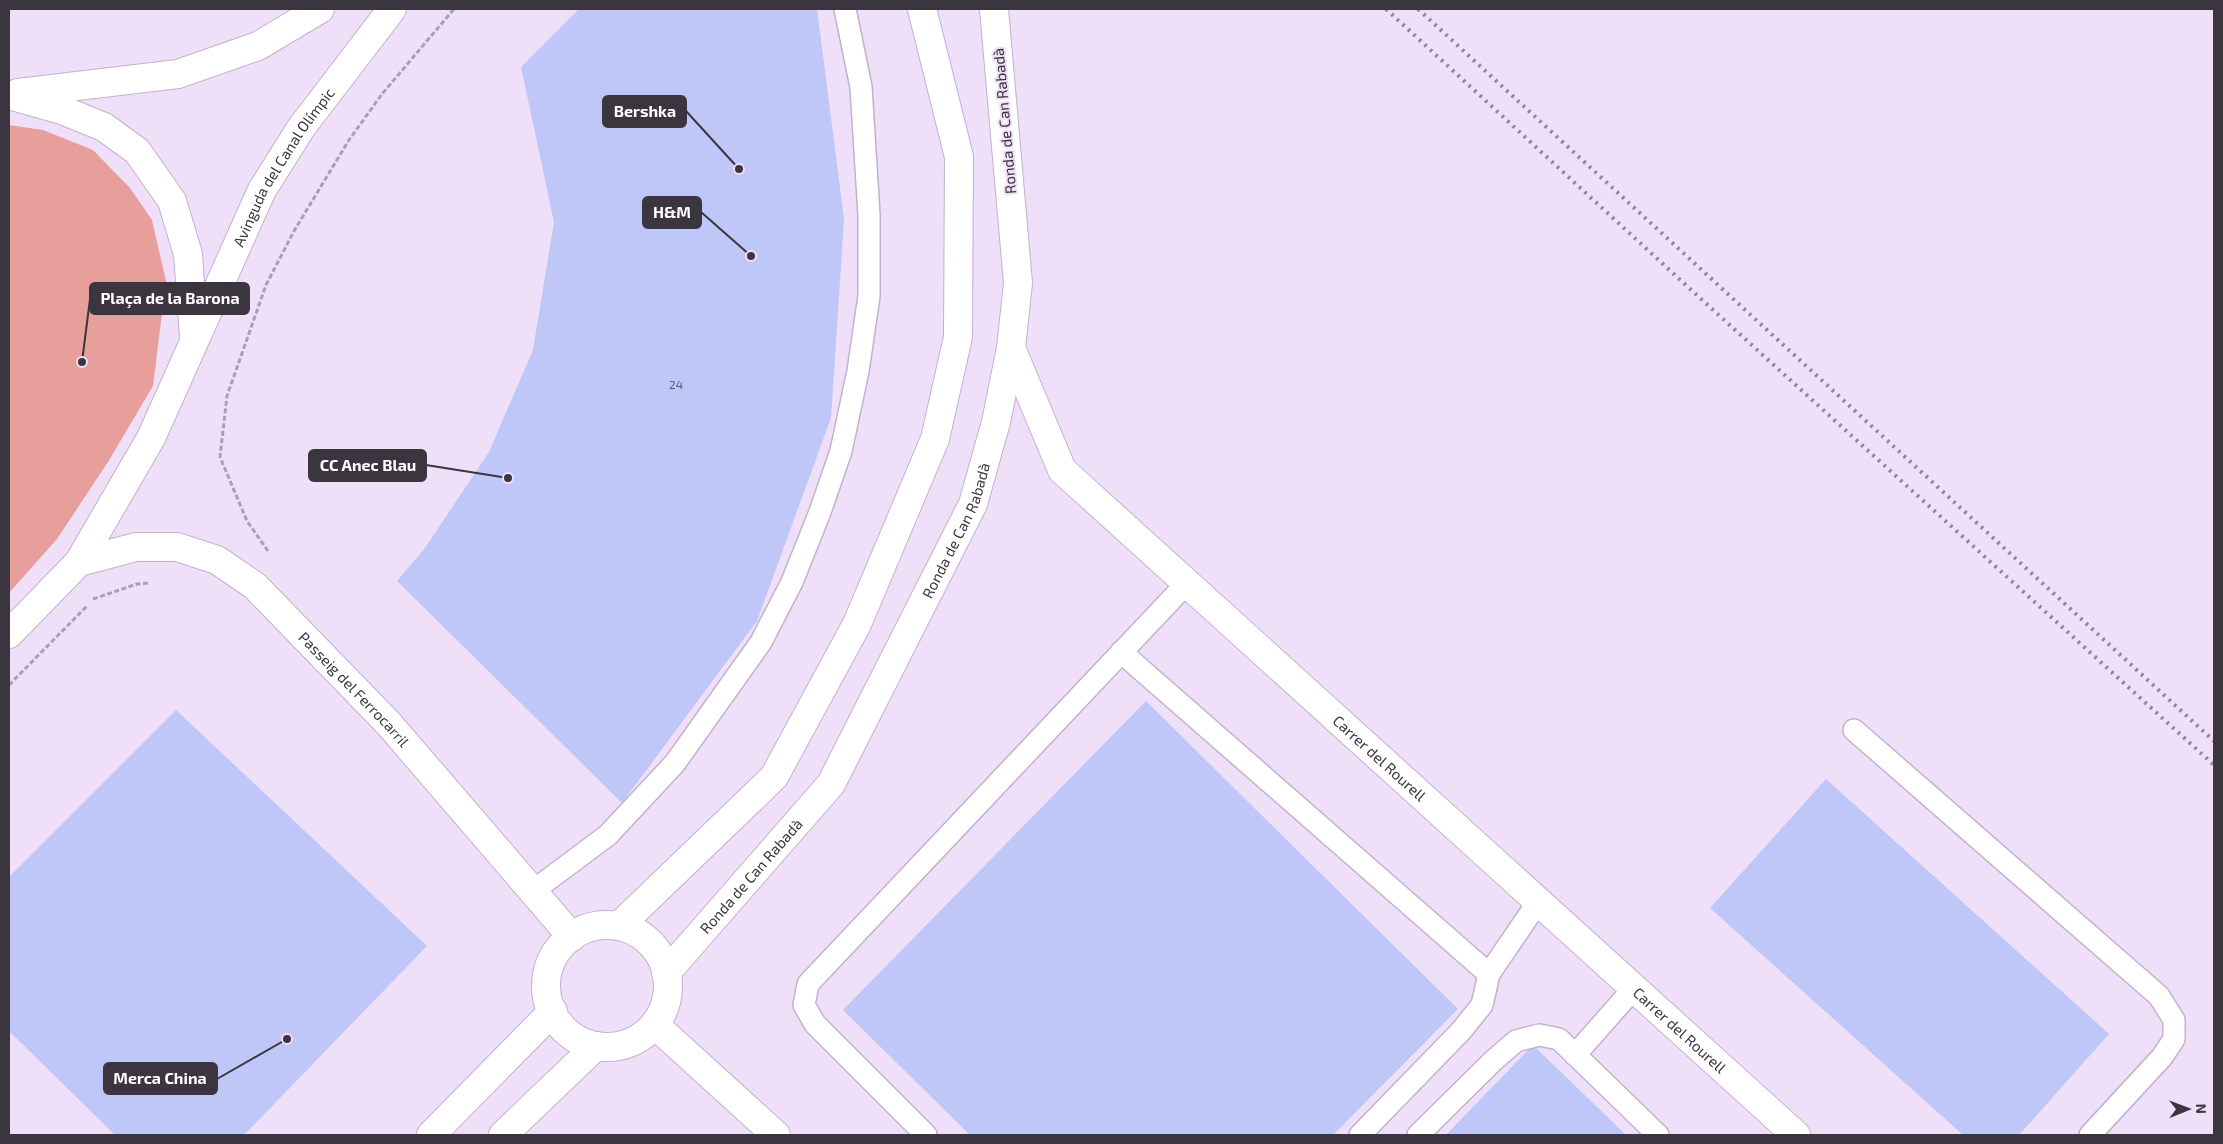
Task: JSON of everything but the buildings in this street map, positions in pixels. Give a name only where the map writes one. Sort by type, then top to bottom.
[{"type":"street","points":[[9,94],[178,74],[258,46],[320,9]]},
{"type":"street","name":"Avinguda del Canal Olímpic","points":[[9,634],[79,562],[151,438],[194,338],[262,190],[301,128],[392,9]]},
{"type":"street","points":[[619,926],[774,777],[857,624],[935,439],[958,337],[959,157],[922,9]]},
{"type":"street","name":"Ronda de Can Rabadà","points":[[666,973],[831,784],[973,504],[996,422],[1011,348],[1018,283],[994,9]]},
{"type":"street","points":[[9,94],[62,110],[104,127],[137,151],[172,201],[188,254],[194,338]]},
{"type":"street","name":"Carrer del Rourell","points":[[1011,348],[1062,470],[1796,1135]]},
{"type":"street","name":"Passeig del Ferrocarril","points":[[79,562],[136,546],[177,547],[217,560],[255,586],[389,724],[572,937]]},
{"type":"street","points":[[598,926],[619,926],[638,934],[654,947],[665,965],[668,986],[665,1006],[655,1024],[640,1038],[623,1045],[596,1046],[585,1043],[568,1033],[556,1019],[548,1001],[547,982],[551,963],[562,945],[578,932],[598,926]]},
{"type":"street","points":[[431,1135],[553,1011]]},
{"type":"street","points":[[655,1024],[776,1135]]},
{"type":"street","points":[[504,1135],[596,1046]]},
{"type":"lane","points":[[533,891],[608,835],[675,763],[761,642],[792,582],[820,512],[841,452],[858,371],[869,296],[869,215],[861,87],[845,9]]},
{"type":"lane","points":[[926,1135],[815,1024],[804,1005],[808,984],[1187,583]]},
{"type":"lane","points":[[1121,652],[1489,974]]},
{"type":"lane","points":[[1854,730],[2159,996],[2174,1020],[2174,1039],[2162,1057],[2090,1135]]},
{"type":"lane","points":[[1360,1135],[1461,1031],[1482,1005],[1489,974],[1538,902]]},
{"type":"lane","points":[[1575,1055],[1634,988]]},
{"type":"lane","points":[[1418,1135],[1516,1041],[1539,1035],[1559,1039],[1658,1135]]},
{"type":"path","points":[[262,594],[278,566],[247,521],[220,457],[227,396],[266,285],[294,231],[349,140],[382,94],[454,9]]},
{"type":"path","points":[[9,685],[95,598],[137,584],[155,583]]},
{"type":"shaded area","points":[[9,125],[43,130],[93,150],[130,188],[152,220],[166,281],[153,386],[108,462],[57,539],[9,593]]},
{"type":"railway","points":[[1386,9],[1689,288],[2214,765]]},
{"type":"railway","points":[[1418,9],[2214,741]]},
{"type":"place","name":"Bershka","points":[[739,169]]},
{"type":"place","name":"H&M","points":[[751,256]]},
{"type":"place","name":"Plaça de la Barona","points":[[82,362]]},
{"type":"place","name":"CC Anec Blau","points":[[508,478]]},
{"type":"place","name":"Merca China","points":[[287,1039]]}]
